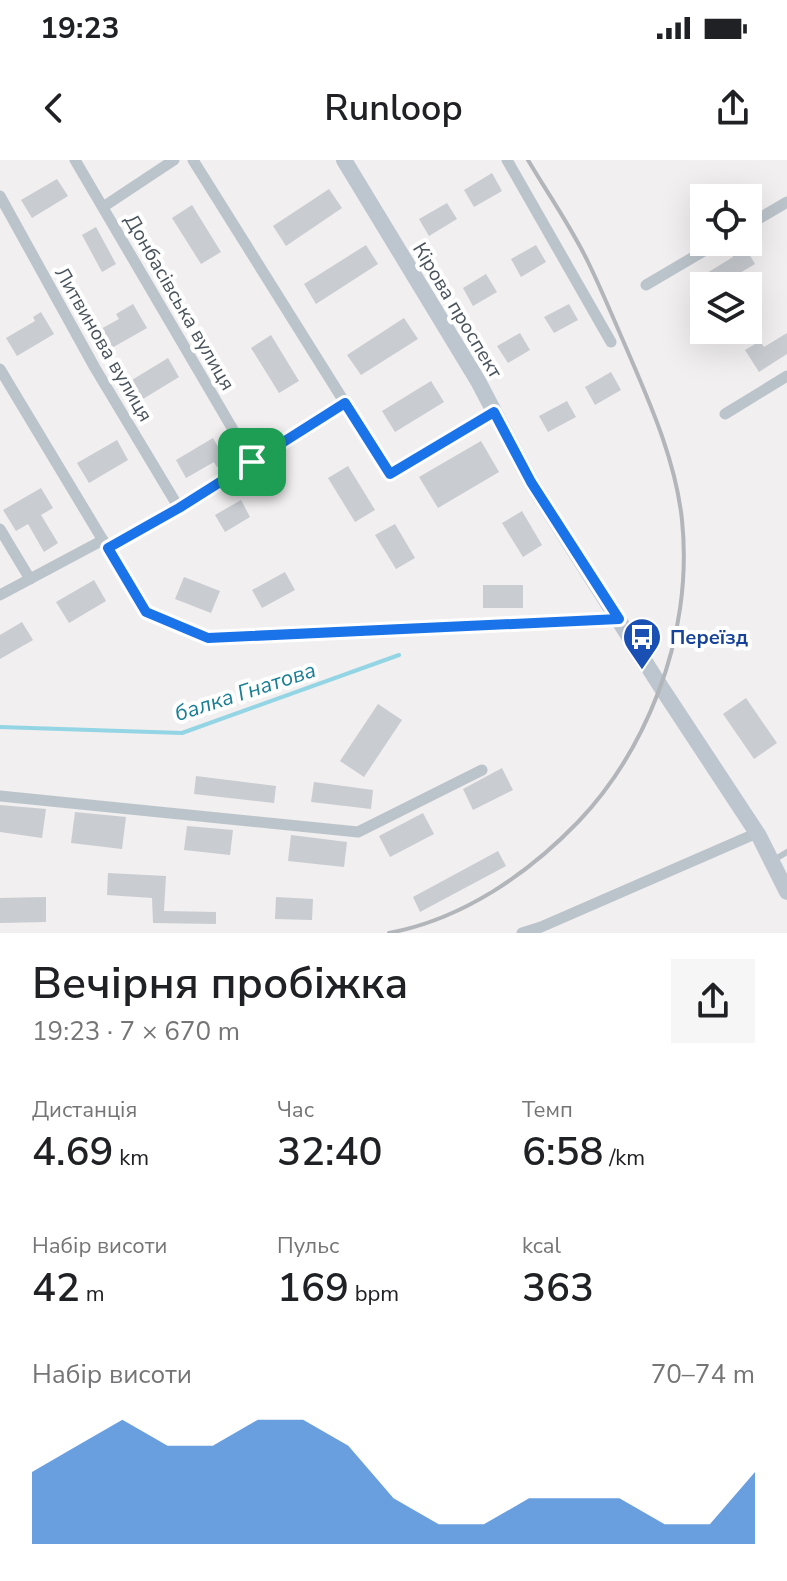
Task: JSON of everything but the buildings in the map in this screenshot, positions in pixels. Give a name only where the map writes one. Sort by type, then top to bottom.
[{"type":"street","name":"Донбасівська вулиця","points":[[75,160],[252,462]]},
{"type":"street","points":[[103,207],[174,160]]},
{"type":"street","points":[[193,160],[390,474],[494,412]]},
{"type":"street","name":"Кірова проспект","points":[[344,160],[418,280],[531,482],[757,833],[787,892]]},
{"type":"street","points":[[507,160],[611,342]]},
{"type":"street","name":"Литвинова вулиця","points":[[0,196],[95,368],[179,508]]},
{"type":"street","points":[[762,217],[787,202]]},
{"type":"street","points":[[646,285],[695,256]]},
{"type":"street","points":[[0,369],[146,612],[208,638],[619,619]]},
{"type":"street","points":[[725,414],[787,376]]},
{"type":"street","points":[[0,595],[179,508],[345,403]]},
{"type":"street","points":[[0,529],[30,579]]},
{"type":"street","points":[[0,796],[358,832],[482,770]]},
{"type":"street","points":[[522,933],[757,833]]},
{"type":"lane","points":[[772,861],[787,852]]},
{"type":"waterway","name":"балка Гнатова","points":[[0,727],[182,733],[399,655]]},
{"type":"railway","points":[[389,933],[443,917],[493,892],[538,859],[592,807],[615,777],[643,728],[665,672],[680,608],[684,542],[679,499],[669,458],[595,276],[528,160]]},
{"type":"place","name":"Переїзд","points":[[642,671]]},
{"type":"route","points":[[345,403],[390,474],[494,412],[531,482],[619,619],[208,638],[146,612],[108,548],[252,462],[345,403]]}]
